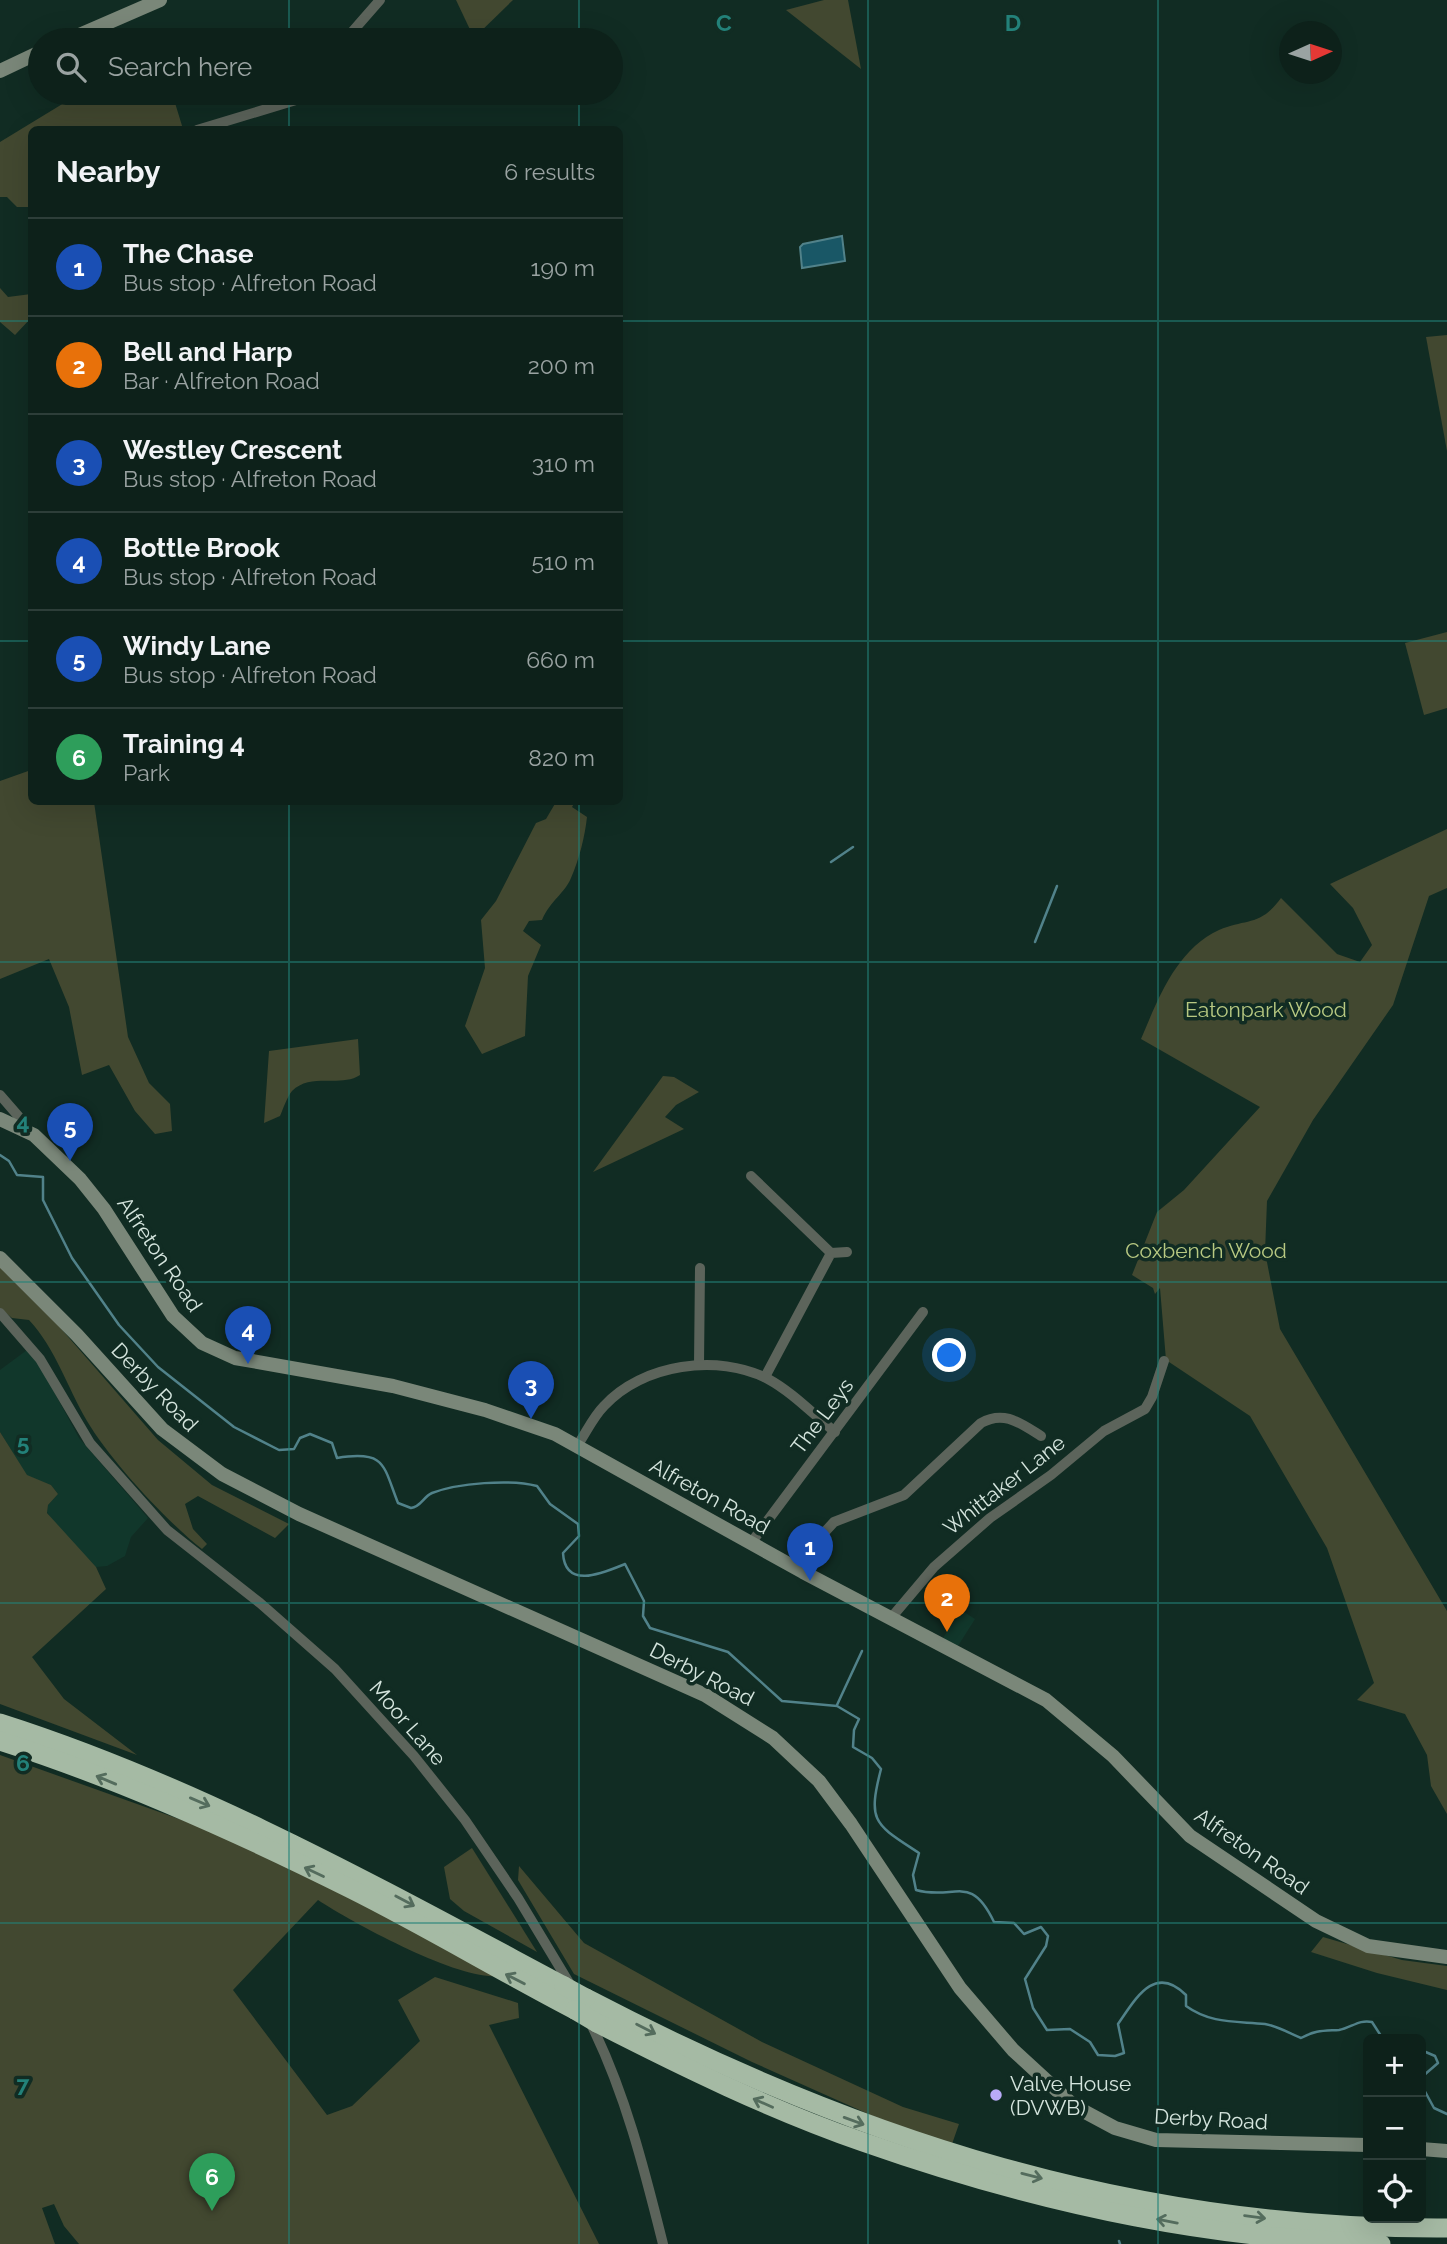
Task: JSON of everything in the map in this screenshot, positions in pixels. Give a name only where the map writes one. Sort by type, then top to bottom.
[{"type":"highway","points":[[0,1723],[103,1760],[325,1859],[564,1986],[597,2023],[788,2114],[955,2173],[1065,2201],[1262,2235],[1381,2244]]},
{"type":"highway","points":[[0,1741],[53,1758],[200,1819],[314,1872],[580,2004],[787,2095],[888,2134],[966,2159],[1067,2185],[1261,2218],[1387,2228],[1447,2228]]},
{"type":"street","points":[[96,28],[160,0]]},
{"type":"street","points":[[356,28],[380,0]]},
{"type":"street","points":[[0,71],[28,58]]},
{"type":"street","points":[[210,126],[279,105]]},
{"type":"street","points":[[0,1095],[20,1118],[20,1126]]},
{"type":"street","name":"Alfreton Road","points":[[0,1119],[20,1126],[50,1147],[80,1179],[104,1209],[173,1316],[202,1343],[235,1358],[393,1386],[485,1410],[555,1434],[803,1572],[1046,1700],[1112,1756],[1190,1836],[1316,1921],[1368,1946],[1447,1957]]},
{"type":"street","points":[[754,1183],[831,1253],[847,1252]]},
{"type":"street","points":[[765,1377],[831,1253]]},
{"type":"street","name":"Derby Road","points":[[0,1258],[61,1319],[162,1429],[222,1474],[299,1514],[705,1695],[773,1738],[818,1781],[852,1824],[960,1988],[1013,2050],[1081,2110],[1115,2128],[1156,2140],[1363,2146]]},
{"type":"street","points":[[699,1366],[700,1268]]},
{"type":"street","name":"The Leys","points":[[751,1543],[923,1312]]},
{"type":"street","name":"Moor Lane","points":[[0,1313],[40,1359],[90,1443],[167,1530],[260,1603],[335,1669],[414,1756],[465,1820],[562,1970],[596,2035],[638,2146],[663,2244]]},
{"type":"street","name":"Whittaker Lane","points":[[891,1618],[934,1567],[990,1518],[1051,1475],[1104,1431],[1145,1409],[1164,1361]]},
{"type":"street","points":[[577,1446],[604,1406],[626,1389],[651,1375],[699,1366],[734,1367],[765,1377],[783,1388],[835,1432]]},
{"type":"street","points":[[803,1572],[821,1536],[834,1522],[904,1495],[989,1418],[1007,1416],[1041,1436]]},
{"type":"street","points":[[1426,2149],[1447,2151]]},
{"type":"shaded area","points":[[27,1350],[39,1364],[79,1438],[148,1518],[131,1537],[125,1556],[107,1566],[96,1567],[57,1527],[47,1512],[48,1505],[58,1494],[51,1485],[27,1476],[0,1432],[0,1370]]},
{"type":"shaded area","points":[[961,1610],[975,1619],[958,1646],[943,1638]]},
{"type":"green space","points":[[456,0],[513,0],[484,28],[469,28]]},
{"type":"green space","points":[[824,0],[848,0],[861,69],[786,10]]},
{"type":"green space","points":[[61,105],[176,105],[182,126],[28,126],[28,207],[17,207],[7,197],[0,197],[0,142]]},
{"type":"green space","points":[[0,288],[8,297],[28,294],[28,321],[15,335],[0,322]]},
{"type":"green space","points":[[1447,335],[1447,451],[1426,337]]},
{"type":"green space","points":[[1447,632],[1447,708],[1424,715],[1405,643]]},
{"type":"green space","points":[[28,771],[28,805],[94,805],[128,1037],[149,1083],[170,1104],[172,1131],[155,1134],[135,1111],[109,1065],[82,1075],[69,1007],[49,959],[0,979],[0,781]]},
{"type":"green space","points":[[554,805],[573,805],[572,807],[587,817],[579,856],[568,883],[542,920],[529,921],[523,931],[541,945],[528,976],[525,1036],[482,1054],[465,1026],[485,968],[481,920],[496,901],[536,823],[546,819]]},
{"type":"green space","points":[[1447,829],[1447,888],[1429,896],[1393,1005],[1313,1120],[1267,1201],[1265,1252],[1280,1329],[1447,1611],[1447,1814],[1431,1786],[1427,1755],[1405,1714],[1357,1700],[1374,1683],[1327,1548],[1250,1416],[1166,1360],[1160,1288],[1155,1294],[1153,1288],[1132,1275],[1157,1212],[1184,1190],[1260,1107],[1141,1039],[1170,977],[1191,950],[1204,939],[1229,926],[1259,918],[1281,898],[1337,954],[1360,962],[1372,945],[1353,908],[1330,884]]},
{"type":"green space","points":[[358,1039],[360,1075],[352,1079],[300,1085],[290,1094],[280,1116],[264,1123],[269,1051]]},
{"type":"green space","points":[[663,1076],[674,1077],[699,1092],[676,1105],[665,1117],[684,1129],[593,1172]]},
{"type":"green space","points":[[0,1263],[37,1301],[158,1440],[212,1485],[289,1524],[275,1538],[198,1496],[185,1504],[193,1529],[207,1544],[202,1549],[172,1523],[97,1437],[38,1331],[29,1320],[12,1318],[0,1308]]},
{"type":"green space","points":[[0,1432],[27,1475],[51,1485],[58,1494],[48,1505],[47,1513],[96,1567],[106,1589],[32,1657],[64,1699],[137,1755],[0,1704]]},
{"type":"green space","points":[[0,1755],[207,1829],[331,1885],[497,1976],[480,1975],[432,1960],[355,1922],[318,1900],[233,1990],[327,2115],[352,2106],[420,2041],[398,2000],[435,1977],[518,2003],[519,2018],[489,2025],[599,2244],[79,2244],[64,2226],[54,2204],[42,2208],[55,2244],[0,2244]]},
{"type":"green space","points":[[472,1848],[537,1952],[464,1911],[450,1899],[444,1867]]},
{"type":"green space","points":[[519,1866],[584,1943],[762,2042],[903,2107],[959,2124],[952,2144],[884,2121],[752,2062],[574,1974],[518,1880]]},
{"type":"green space","points":[[1323,1937],[1402,1960],[1447,1966],[1447,1990],[1377,1973],[1311,1952]]},
{"type":"water","points":[[842,236],[845,261],[802,268],[800,247],[803,244]]},
{"type":"waterway","points":[[831,862],[853,847]]},
{"type":"waterway","points":[[1035,942],[1057,886]]},
{"type":"waterway","points":[[0,1155],[9,1161],[17,1175],[43,1177],[43,1200],[72,1258],[119,1325],[158,1367],[234,1427],[279,1450],[294,1449],[300,1438],[310,1434],[332,1443],[337,1458],[365,1456],[374,1459],[385,1470],[398,1503],[411,1508],[432,1493],[456,1487],[484,1483],[537,1486],[550,1504],[578,1524],[579,1536],[563,1553],[570,1572],[586,1576],[625,1564],[644,1601],[643,1616],[650,1628],[728,1652],[782,1701],[837,1706],[859,1719],[854,1730],[853,1747],[872,1758],[881,1769],[875,1801],[878,1820],[884,1828],[919,1853],[913,1875],[916,1890],[969,1893],[977,1897],[994,1922],[1014,1923],[1024,1934],[1041,1927],[1048,1936],[1046,1946],[1025,1979],[1033,2008],[1047,2030],[1070,2029],[1090,2042],[1098,2055],[1115,2056],[1124,2053],[1118,2024],[1146,1988],[1164,1983],[1175,1986],[1186,1995],[1186,2006],[1214,2019],[1270,2025],[1301,2038],[1315,2032],[1339,2030],[1367,2021],[1372,2022],[1380,2034]]},
{"type":"waterway","points":[[837,1705],[862,1651]]},
{"type":"waterway","points":[[1426,2052],[1435,2056],[1438,2063],[1426,2073]]},
{"type":"waterway","points":[[1426,2093],[1434,2108],[1447,2114]]},
{"type":"place","name":"Windy Lane","points":[[70,1161]]},
{"type":"place","name":"Bottle Brook","points":[[248,1364]]},
{"type":"place","name":"Westley Crescent","points":[[531,1419]]},
{"type":"place","name":"The Chase","points":[[810,1581]]},
{"type":"place","name":"Bell and Harp","points":[[947,1632]]},
{"type":"place","name":"Valve House (DVWB)","points":[[996,2095]]},
{"type":"place","name":"Training 4","points":[[212,2211]]},
{"type":"park label","name":"Eatonpark Wood","points":[[1266,1009]]},
{"type":"park label","name":"Coxbench Wood","points":[[1206,1250]]}]
